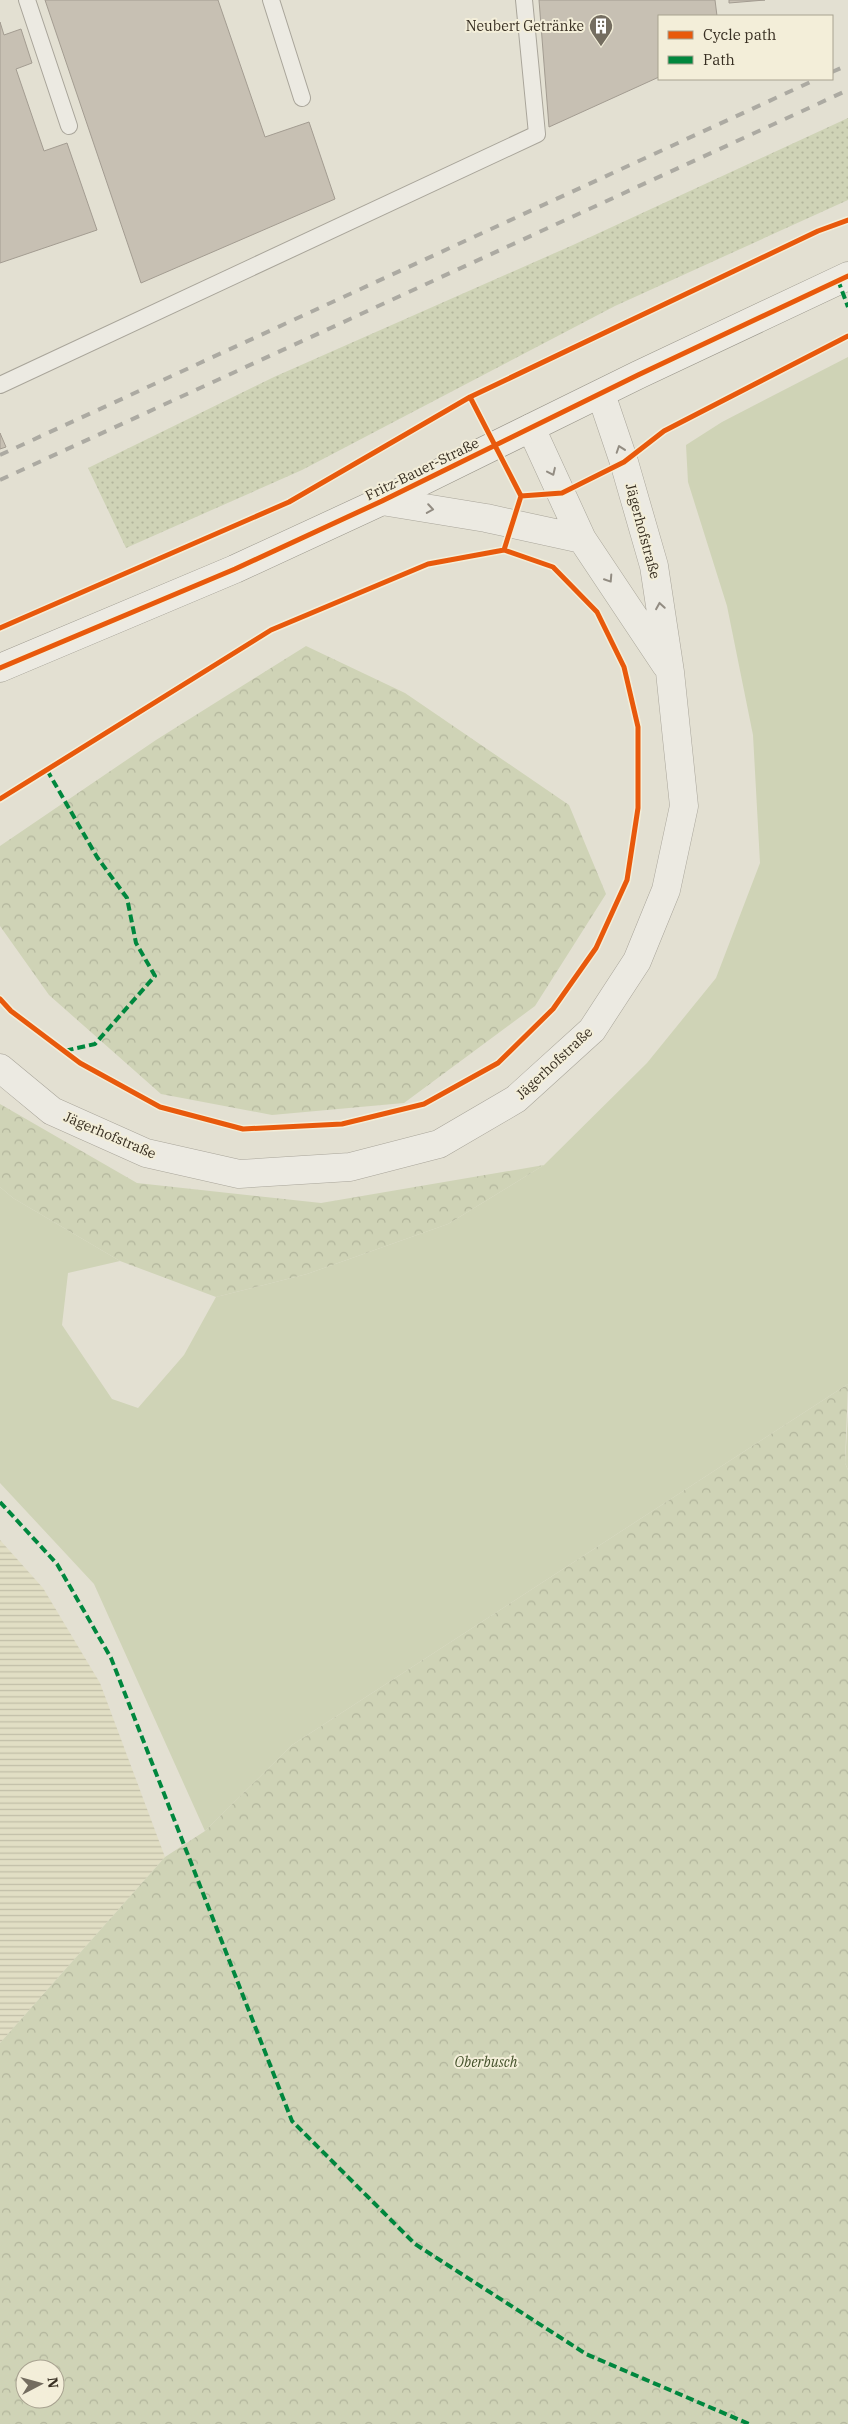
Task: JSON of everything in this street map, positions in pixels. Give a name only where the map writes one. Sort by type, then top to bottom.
[{"type":"street","name":"Fritz-Bauer-Straße","points":[[0,668],[235,569],[382,501],[600,394],[848,276]]},
{"type":"street","name":"Jägerhofstraße","points":[[0,1068],[52,1111],[146,1153],[239,1174],[350,1168],[439,1144],[516,1099],[592,1030],[637,961],[666,890],[684,806],[670,672],[654,566],[624,462],[600,394]]},
{"type":"street","name":"Jägerhofstraße","points":[[532,428],[582,539],[670,672]]},
{"type":"street","points":[[382,501],[486,518],[582,539]]},
{"type":"lane","points":[[28,0],[69,126]]},
{"type":"lane","points":[[271,0],[302,98]]},
{"type":"lane","points":[[0,385],[537,134],[524,0]]},
{"type":"shaded area","points":[[0,1540],[43,1588],[100,1683],[165,1857],[0,2043]]},
{"type":"green space","points":[[848,118],[848,200],[615,306],[302,470],[126,548],[88,468],[274,377],[573,245]]},
{"type":"green space","points":[[848,357],[848,1384],[292,1745],[205,1831],[94,1584],[0,1483],[0,1187],[13,1198],[120,1261],[68,1273],[62,1325],[112,1399],[138,1408],[184,1355],[216,1297],[307,1274],[448,1224],[544,1165],[647,1063],[716,978],[760,863],[753,735],[727,606],[688,482],[686,445],[722,422]]},
{"type":"green space","points":[[306,646],[405,693],[569,805],[606,894],[535,1006],[404,1103],[272,1115],[161,1094],[49,995],[0,926],[0,846],[156,740]]},
{"type":"green space","points":[[0,1104],[137,1183],[321,1203],[544,1165],[448,1224],[307,1274],[216,1297],[120,1261],[13,1198],[0,1187]]},
{"type":"green space","name":"Oberbusch","points":[[848,1384],[845,1463],[848,1470],[848,2424],[0,2424],[0,2043],[165,1857],[205,1831],[292,1745]]},
{"type":"green space","points":[[848,1414],[848,1470],[845,1463]]},
{"type":"building","points":[[45,0],[218,0],[265,137],[309,122],[335,199],[141,283]]},
{"type":"building","name":"Neubert Getränke","points":[[539,0],[715,0],[717,15],[658,15],[658,77],[549,127]]},
{"type":"building","points":[[729,0],[765,0],[729,3]]},
{"type":"building","points":[[0,22],[4,35],[21,29],[32,63],[16,69],[44,151],[67,143],[97,230],[0,263]]},
{"type":"building","points":[[0,433],[6,447],[0,449]]},
{"type":"railway","points":[[833,72],[848,65]]},
{"type":"railway","points":[[0,455],[815,80]]},
{"type":"railway","points":[[0,480],[848,90]]},
{"type":"marked path","points":[[838,280],[848,307]]},
{"type":"marked path","points":[[47,770],[97,857],[127,898],[136,943],[155,976],[95,1044],[64,1051]]},
{"type":"marked path","points":[[0,1502],[57,1564],[111,1658],[292,2121],[415,2244],[586,2354],[749,2424]]},
{"type":"cycle path","points":[[0,628],[289,502],[470,397],[818,231],[848,220]]},
{"type":"cycle path","points":[[0,668],[235,569],[382,501],[638,375],[848,276]]},
{"type":"cycle path","points":[[521,496],[562,493],[624,462],[664,431],[848,336]]},
{"type":"cycle path","points":[[470,397],[521,496],[504,550]]},
{"type":"cycle path","points":[[0,799],[271,630],[428,564],[504,550],[553,567],[597,612],[624,667],[638,727],[638,808],[627,880],[596,948],[553,1009],[498,1063],[424,1104],[342,1124],[243,1129],[160,1107],[80,1063],[11,1011],[0,999]]},
{"type":"place","name":"Neubert Getränke","points":[[601,47]]}]
